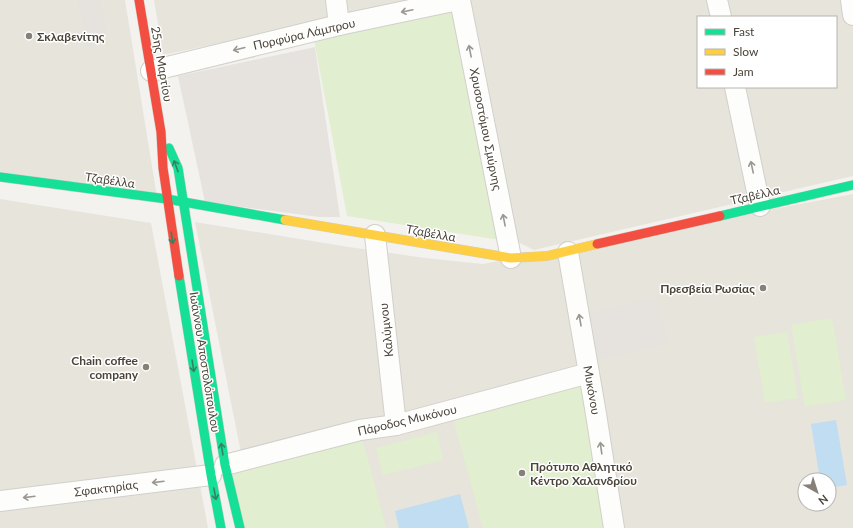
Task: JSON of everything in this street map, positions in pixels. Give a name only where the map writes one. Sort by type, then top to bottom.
[{"type":"street","name":"25ης Μαρτίου","points":[[139,0],[162,132],[163,168],[167,199]]},
{"type":"street","points":[[336,0],[339,25]]},
{"type":"street","name":"Πορφύρα Λάμπρου","points":[[151,71],[339,25],[459,0]]},
{"type":"street","name":"Χρυσοστόμου Σμύρνης","points":[[459,0],[511,258]]},
{"type":"street","points":[[717,0],[721,16]]},
{"type":"street","points":[[851,0],[853,15]]},
{"type":"street","points":[[735,88],[760,206]]},
{"type":"street","name":"25ης Μαρτίου","points":[[162,132],[178,168],[184,202]]},
{"type":"street","name":"Τζαβέλλα","points":[[0,177],[167,199],[511,258],[526,258],[568,252],[853,185]]},
{"type":"street","name":"Ιωάννου Αποστολόπουλου","points":[[167,199],[218,470],[240,528]]},
{"type":"street","name":"Ιωάννου Αποστολόπουλου","points":[[184,202],[218,470],[221,528]]},
{"type":"street","name":"Καλύμνου","points":[[375,235],[396,425]]},
{"type":"street","name":"Μυκόνου","points":[[568,252],[614,528]]},
{"type":"street","name":"Πάροδος Μυκόνου","points":[[218,470],[360,430],[396,425],[589,373]]},
{"type":"street","name":"Σφακτηρίας","points":[[0,501],[218,470]]},
{"type":"shaded area","points":[[0,0],[125,0],[157,197],[0,172]]},
{"type":"shaded area","points":[[77,0],[101,0],[107,34],[87,50]]},
{"type":"shaded area","points":[[154,0],[425,0],[163,55]]},
{"type":"shaded area","points":[[467,0],[853,0],[853,176],[534,250],[518,242]]},
{"type":"shaded area","points":[[315,47],[340,217],[319,217],[205,202],[178,76]]},
{"type":"shaded area","points":[[853,194],[853,528],[256,528],[195,222],[425,258],[483,264]]},
{"type":"shaded area","points":[[0,199],[151,223],[208,528],[0,528]]},
{"type":"shaded area","points":[[658,297],[668,344],[599,360],[589,313]]},
{"type":"green space","points":[[456,7],[500,240],[347,216],[313,34]]},
{"type":"green space","points":[[832,318],[846,400],[805,407],[791,325]]},
{"type":"green space","points":[[787,332],[798,398],[765,403],[754,337]]},
{"type":"green space","name":"Πρότυπο Αθλητικό Κέντρο Χαλανδρίου","points":[[589,373],[614,528],[483,528],[453,418]]},
{"type":"green space","points":[[360,430],[386,528],[240,528],[225,465]]},
{"type":"green space","points":[[437,432],[443,460],[383,475],[376,448]]},
{"type":"water","points":[[836,420],[847,485],[837,487],[837,472],[819,472],[811,424]]},
{"type":"water","points":[[460,494],[469,528],[399,528],[395,511]]},
{"type":"traffic: fast","points":[[169,148],[178,168],[225,465],[240,528]]},
{"type":"traffic: fast","points":[[0,177],[167,199],[285,220]]},
{"type":"traffic: fast","points":[[720,216],[853,185]]},
{"type":"traffic: fast","points":[[179,276],[221,528]]},
{"type":"traffic: slow","points":[[285,220],[511,258],[547,256],[597,244]]},
{"type":"traffic: jam","points":[[139,0],[161,132],[163,168],[179,276]]},
{"type":"traffic: jam","points":[[597,244],[720,216]]},
{"type":"place","name":"Σκλαβενίτης","points":[[29,36]]},
{"type":"place","name":"Πρεσβεία Ρωσίας","points":[[763,288]]},
{"type":"place","name":"Chain coffee company","points":[[146,367]]},
{"type":"place","name":"Πρότυπο Αθλητικό Κέντρο Χαλανδρίου","points":[[522,473]]}]
